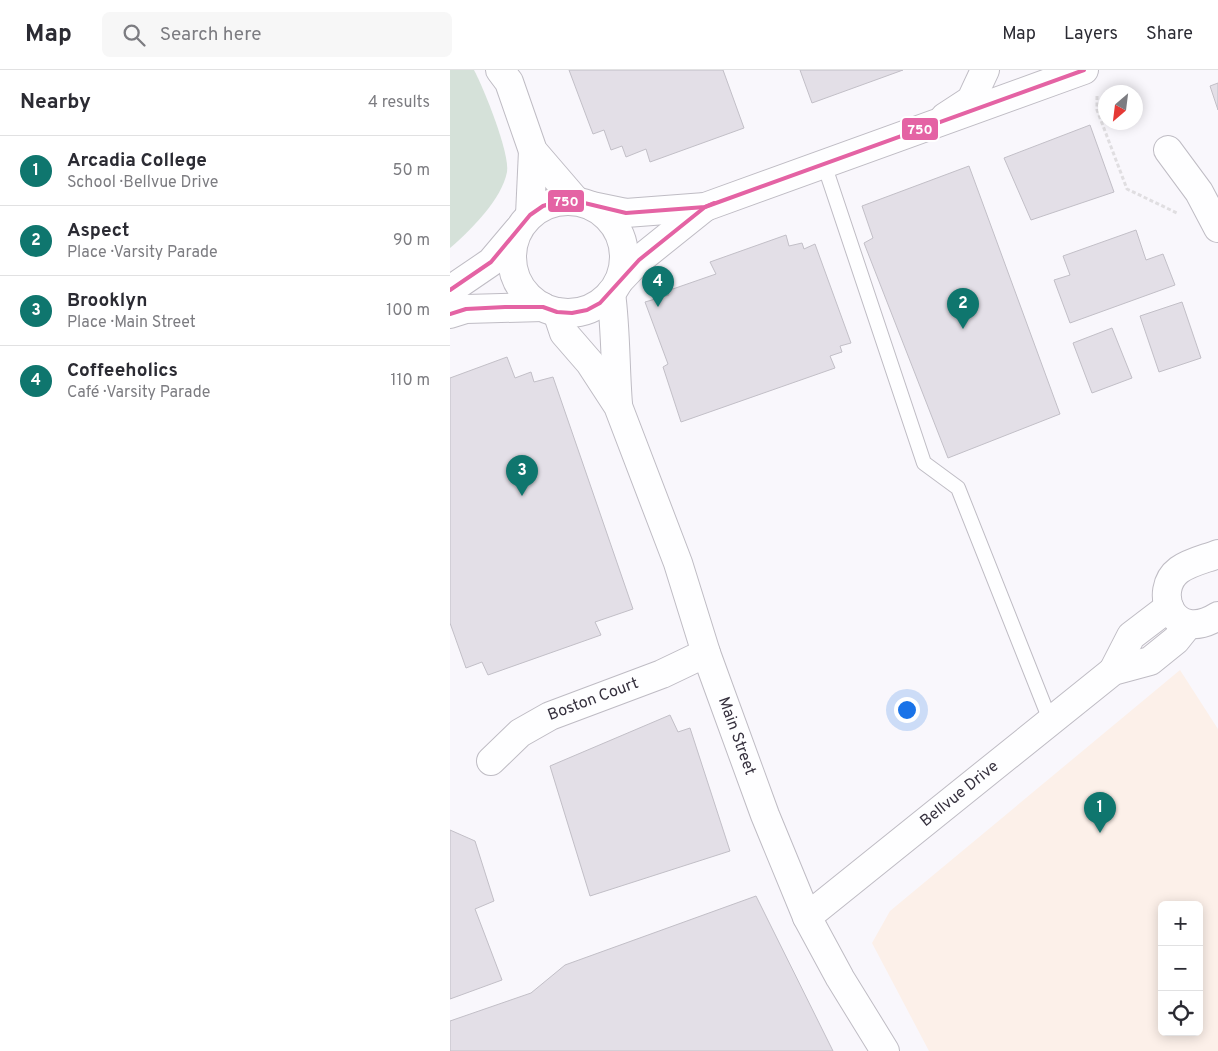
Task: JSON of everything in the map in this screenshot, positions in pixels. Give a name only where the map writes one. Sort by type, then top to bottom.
[{"type":"street","points":[[500,70],[508,82],[533,151],[584,204],[606,216],[618,230],[624,263],[615,287],[618,406]]},
{"type":"street","points":[[931,126],[971,100],[986,70]]},
{"type":"street","points":[[1049,70],[1064,70]]},
{"type":"street","points":[[450,290],[491,262],[524,222],[543,206],[559,201],[626,213],[705,207],[931,126],[1090,80]]},
{"type":"street","points":[[1168,150],[1200,192],[1218,228]]},
{"type":"street","points":[[533,151],[524,222],[513,245],[512,264],[518,281],[528,296],[550,309],[564,333],[590,363],[618,406]]},
{"type":"street","points":[[450,314],[466,310],[550,309],[572,313],[587,310],[600,303],[639,260],[705,207]]},
{"type":"street","name":"Main Street","points":[[618,406],[678,563],[706,653],[765,815],[807,917],[840,978],[886,1051]]},
{"type":"street","points":[[1218,554],[1178,570],[1170,579],[1166,591],[1178,616],[1195,626],[1208,622],[1218,616]]},
{"type":"street","name":"Bellvue Drive","points":[[807,917],[1113,671],[1150,661],[1176,640],[1178,616]]},
{"type":"street","name":"Boston Court","points":[[491,761],[520,733],[550,716],[662,674],[706,653]]},
{"type":"lane","points":[[824,164],[924,463],[958,488],[1050,720]]},
{"type":"path","points":[[1090,80],[1097,110],[1127,189],[1182,215]]},
{"type":"shaded area","points":[[450,70],[474,70],[501,136],[507,172],[499,193],[484,214],[450,248]]},
{"type":"shaded area","points":[[1180,670],[1218,729],[1218,1051],[929,1051],[872,943],[890,911]]},
{"type":"building","points":[[569,70],[723,70],[744,128],[650,162],[646,149],[626,157],[622,146],[611,150],[604,130],[593,134]]},
{"type":"building","points":[[800,70],[903,70],[812,103]]},
{"type":"building","points":[[1218,83],[1218,110],[1210,86]]},
{"type":"building","points":[[1090,125],[1114,192],[1031,220],[1004,158]]},
{"type":"building","points":[[969,166],[1060,414],[948,458],[864,243],[873,238],[862,206]]},
{"type":"building","points":[[1136,230],[1146,260],[1163,254],[1175,285],[1070,323],[1054,280],[1070,275],[1063,256]]},
{"type":"building","points":[[786,235],[789,246],[802,243],[804,249],[815,244],[851,343],[840,346],[842,352],[830,356],[835,368],[681,422],[663,367],[668,364],[645,302],[669,295],[667,291],[716,274],[710,262]]},
{"type":"building","points":[[1182,302],[1201,358],[1159,372],[1140,316]]},
{"type":"building","points":[[1112,328],[1132,378],[1092,393],[1073,343]]},
{"type":"building","points":[[507,357],[515,378],[531,372],[534,382],[553,377],[633,609],[595,622],[601,635],[488,675],[482,662],[466,668],[450,623],[450,378]]},
{"type":"building","points":[[670,715],[678,732],[690,728],[730,851],[590,896],[550,766]]},
{"type":"building","points":[[450,830],[475,841],[494,901],[475,909],[502,980],[450,999]]},
{"type":"building","points":[[756,896],[833,1051],[450,1051],[450,1021],[531,993],[565,965]]},
{"type":"transit line","name":"750","points":[[450,314],[466,309],[505,307],[543,307],[557,312],[572,313],[587,310],[600,303],[639,260],[705,207],[1084,70]]},
{"type":"transit line","name":"750","points":[[450,290],[491,262],[530,215],[543,206],[559,201],[576,201],[626,213],[705,207],[714,203]]},
{"type":"place","name":"Coffeeholics","points":[[658,307]]},
{"type":"place","name":"Aspect","points":[[963,329]]},
{"type":"place","name":"Brooklyn","points":[[522,496]]},
{"type":"place","name":"Arcadia College","points":[[1100,833]]}]
